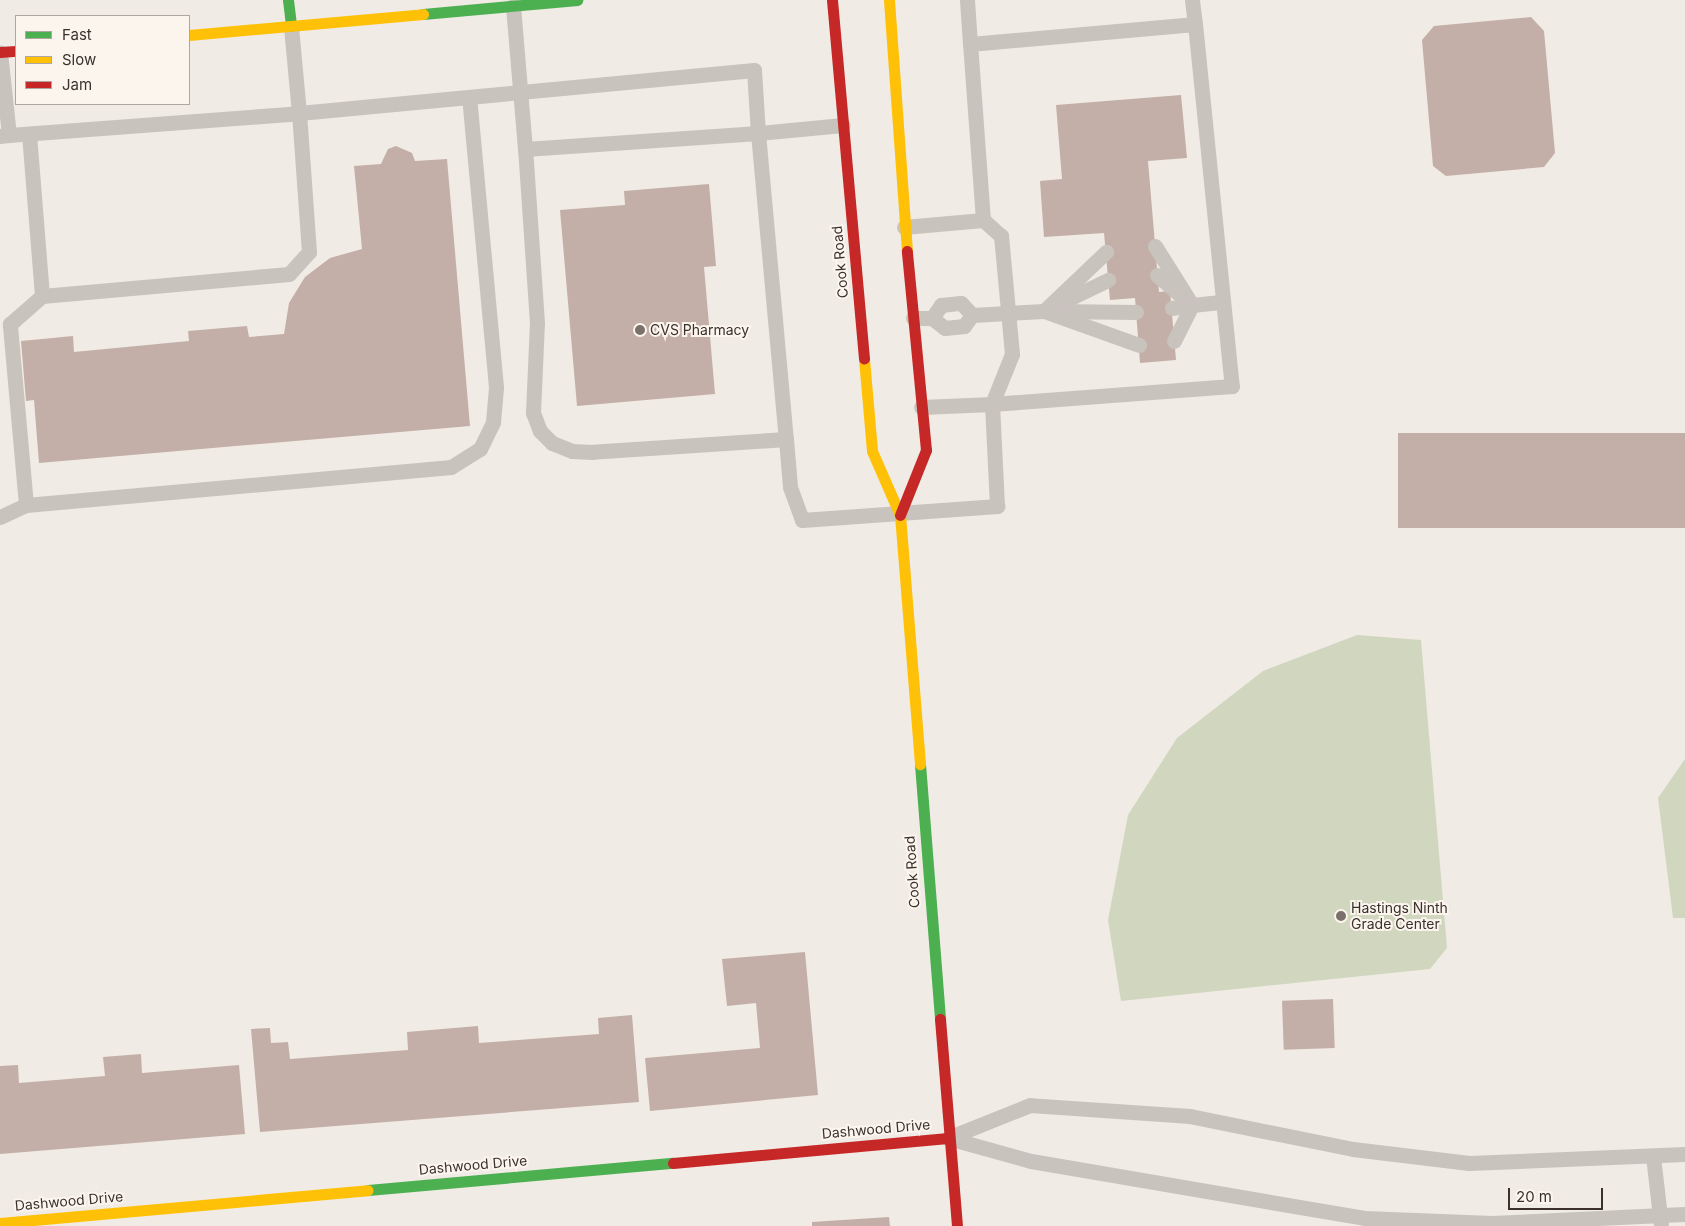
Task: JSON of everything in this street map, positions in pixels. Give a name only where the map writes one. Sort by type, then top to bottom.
[{"type":"street","points":[[288,0],[291,26]]},
{"type":"street","points":[[190,35],[577,0]]},
{"type":"street","name":"Cook Road","points":[[832,0],[872,451],[900,515],[948,1138],[957,1226]]},
{"type":"street","name":"Cook Road","points":[[889,0],[904,227],[926,450],[900,515]]},
{"type":"street","points":[[0,52],[15,51]]},
{"type":"street","name":"Dashwood Drive","points":[[0,1223],[948,1138]]},
{"type":"lane","points":[[0,52],[4,136],[300,113],[754,70],[790,487],[802,520],[900,515],[997,506],[992,404],[1012,354],[1001,236],[983,220],[967,0]]},
{"type":"lane","points":[[921,406],[992,404],[1232,386],[1192,0]]},
{"type":"lane","points":[[512,6],[521,92],[536,323],[533,412],[540,431],[552,443],[565,448],[592,452],[786,439]]},
{"type":"lane","points":[[970,44],[1195,24]]},
{"type":"lane","points":[[26,504],[6,344],[5,321],[42,296],[289,274],[309,252],[300,113],[291,26]]},
{"type":"lane","points":[[0,518],[26,504],[451,467],[480,449],[493,422],[496,387],[469,97]]},
{"type":"lane","points":[[525,149],[843,125]]},
{"type":"lane","points":[[29,134],[42,296]]},
{"type":"lane","points":[[904,227],[983,220]]},
{"type":"lane","points":[[1155,246],[1192,305]]},
{"type":"lane","points":[[1044,311],[1106,252]]},
{"type":"lane","points":[[1157,275],[1192,305]]},
{"type":"lane","points":[[1044,311],[1108,280]]},
{"type":"lane","points":[[1172,308],[1223,302]]},
{"type":"lane","points":[[932,318],[941,305],[961,303],[972,315],[1009,315],[1044,311],[1136,312]]},
{"type":"lane","points":[[1174,341],[1192,305]]},
{"type":"lane","points":[[1044,311],[1139,345]]},
{"type":"lane","points":[[913,318],[932,318],[945,328],[964,326],[972,315]]},
{"type":"lane","points":[[948,1138],[1030,1105],[1190,1116],[1353,1149],[1469,1163],[1685,1154]]},
{"type":"lane","points":[[948,1138],[1031,1161],[1364,1218],[1492,1223],[1661,1221],[1685,1214]]},
{"type":"lane","points":[[1653,1156],[1661,1221]]},
{"type":"green space","points":[[1357,635],[1421,640],[1447,948],[1430,969],[1121,1001],[1108,920],[1128,815],[1177,738],[1263,671]]},
{"type":"green space","points":[[1685,759],[1685,918],[1673,918],[1658,798]]},
{"type":"building","points":[[1531,17],[1544,31],[1555,153],[1544,167],[1446,176],[1433,166],[1422,40],[1434,26]]},
{"type":"building","points":[[1181,95],[1187,158],[1148,161],[1159,292],[1170,291],[1176,360],[1140,363],[1135,298],[1110,300],[1104,233],[1044,237],[1040,181],[1062,179],[1056,105]]},
{"type":"building","points":[[396,146],[412,153],[415,161],[447,159],[470,426],[39,463],[34,400],[26,401],[21,341],[73,336],[74,352],[189,341],[188,331],[247,326],[249,337],[284,334],[289,303],[305,277],[330,258],[362,249],[354,166],[381,164],[388,149]]},
{"type":"building","name":"CVS Pharmacy","points":[[709,184],[716,266],[704,267],[715,394],[577,406],[560,210],[625,205],[624,191]]},
{"type":"building","points":[[1398,433],[1685,433],[1685,528],[1398,528]]},
{"type":"building","points":[[805,952],[818,1095],[650,1111],[645,1058],[760,1048],[756,1003],[727,1006],[722,959]]},
{"type":"building","points":[[1333,999],[1335,1048],[1284,1050],[1282,1001]]},
{"type":"building","points":[[632,1015],[639,1102],[260,1132],[251,1029],[270,1028],[271,1043],[288,1042],[290,1059],[408,1050],[407,1032],[478,1026],[479,1043],[599,1034],[598,1018]]},
{"type":"building","points":[[141,1054],[142,1073],[239,1065],[245,1134],[0,1154],[0,1066],[18,1065],[19,1083],[105,1076],[103,1057]]},
{"type":"building","points":[[889,1217],[890,1226],[812,1226],[812,1222]]},
{"type":"traffic: fast","points":[[288,0],[291,26]]},
{"type":"traffic: fast","points":[[423,14],[577,0]]},
{"type":"traffic: fast","points":[[920,764],[940,1019]]},
{"type":"traffic: fast","points":[[368,1190],[673,1163]]},
{"type":"traffic: slow","points":[[889,0],[907,251]]},
{"type":"traffic: slow","points":[[190,35],[423,14]]},
{"type":"traffic: slow","points":[[864,359],[872,451],[900,515],[920,764]]},
{"type":"traffic: slow","points":[[0,1223],[368,1190]]},
{"type":"traffic: jam","points":[[832,0],[864,359]]},
{"type":"traffic: jam","points":[[0,52],[15,51]]},
{"type":"traffic: jam","points":[[900,515],[926,450],[907,251]]},
{"type":"traffic: jam","points":[[940,1019],[957,1226]]},
{"type":"traffic: jam","points":[[673,1163],[948,1138]]},
{"type":"place","name":"CVS Pharmacy","points":[[640,330]]},
{"type":"place","name":"Hastings Ninth Grade Center","points":[[1341,916]]}]
